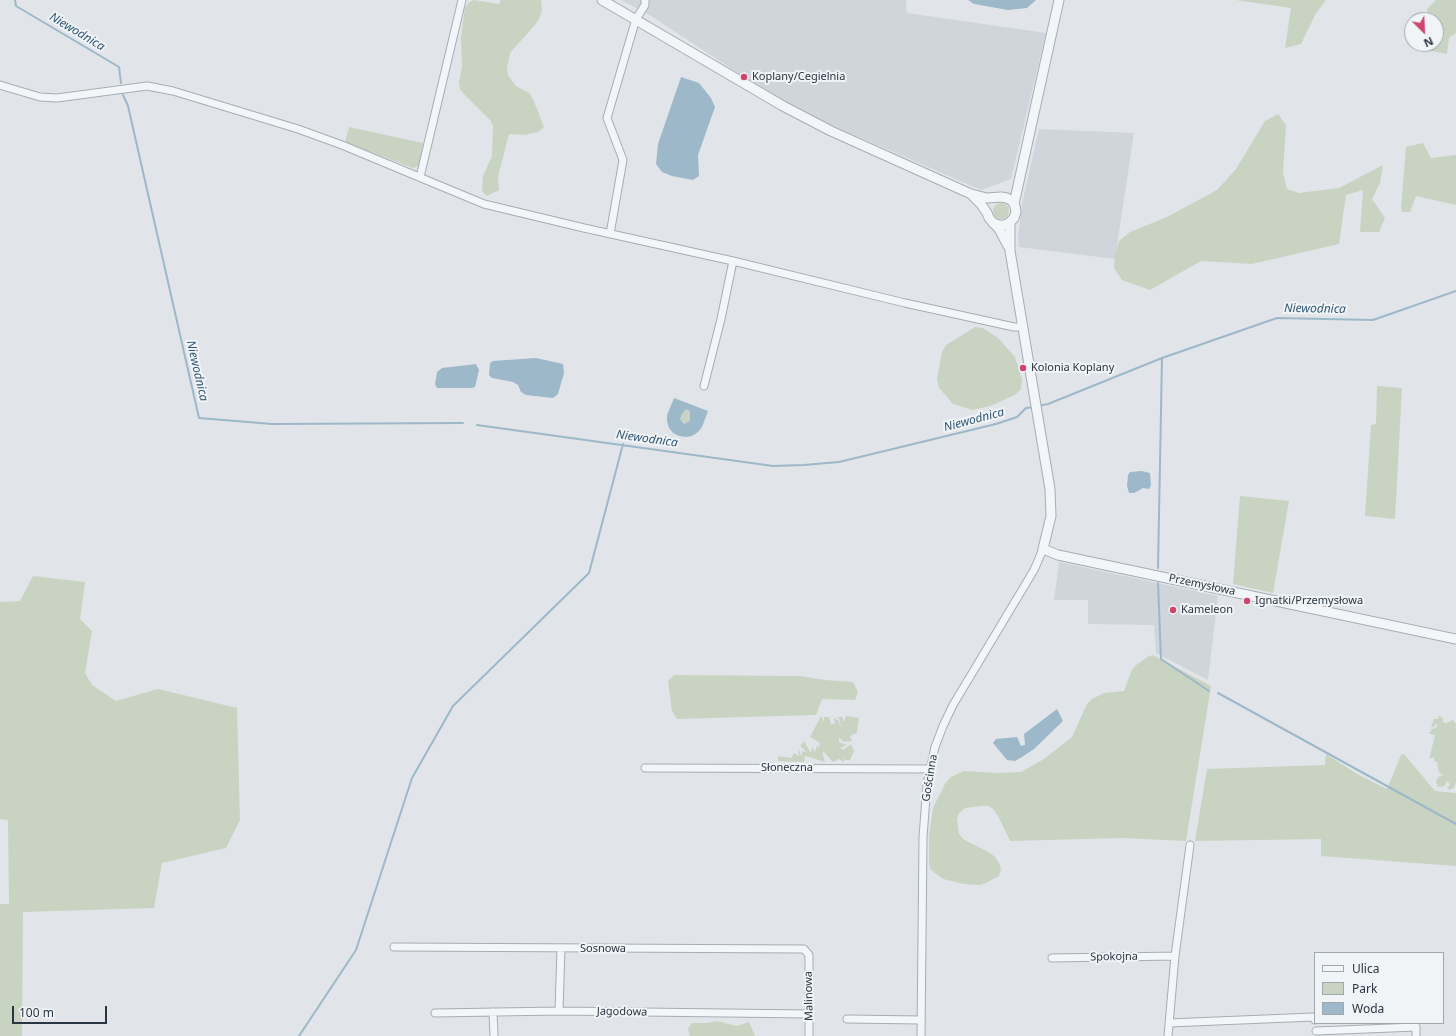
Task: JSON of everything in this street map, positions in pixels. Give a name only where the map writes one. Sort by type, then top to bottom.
[{"type":"street","points":[[420,177],[462,0]]},
{"type":"street","points":[[602,0],[783,106],[838,134],[971,194],[987,198],[999,198],[1012,201],[1014,204]]},
{"type":"street","points":[[610,234],[623,160],[607,118],[636,19],[645,5],[645,0]]},
{"type":"street","points":[[993,223],[1005,225],[1014,218],[1016,212],[1014,204],[1059,0]]},
{"type":"street","points":[[0,85],[40,97],[57,98],[147,86],[173,91],[298,129],[342,145],[484,204],[732,261],[905,303],[1014,327],[1023,327]]},
{"type":"street","points":[[987,213],[991,202],[1010,191],[1021,175]]},
{"type":"street","points":[[971,194],[1003,235],[1010,251]]},
{"type":"street","points":[[1010,222],[1010,251],[1050,489],[1051,516],[1043,549]]},
{"type":"street","points":[[704,386],[721,319],[732,261]]},
{"type":"street","name":"Przemysłowa","points":[[1043,549],[1058,555],[1456,639]]},
{"type":"street","name":"Gościnna","points":[[921,1036],[923,837],[927,784],[935,746],[953,705],[1034,570],[1043,549]]},
{"type":"street","name":"Słoneczna","points":[[645,768],[930,769]]},
{"type":"street","points":[[1168,1036],[1175,956],[1190,845]]},
{"type":"street","name":"Sosnowa","points":[[394,947],[804,949],[809,955]]},
{"type":"street","points":[[559,1011],[561,948]]},
{"type":"street","name":"Malinowa","points":[[809,955],[809,1036]]},
{"type":"street","name":"Spokojna","points":[[1052,958],[1175,956]]},
{"type":"street","name":"Jagodowa","points":[[435,1013],[559,1011],[809,1014]]},
{"type":"street","points":[[493,1012],[494,1036]]},
{"type":"street","points":[[1169,1023],[1313,1017],[1314,1018]]},
{"type":"street","points":[[847,1019],[921,1020]]},
{"type":"street","points":[[1316,1030],[1416,1027],[1416,1036]]},
{"type":"shaded area","points":[[621,0],[906,0],[907,13],[1046,33],[1011,179],[981,190],[790,107],[651,16]]},
{"type":"shaded area","points":[[1039,129],[1134,133],[1115,259],[1019,247],[1018,238],[1022,204]]},
{"type":"shaded area","points":[[1059,562],[1218,596],[1208,680],[1156,653],[1154,625],[1088,624],[1088,600],[1054,600]]},
{"type":"green space","points":[[474,0],[499,4],[501,0],[541,0],[542,11],[535,25],[510,53],[507,68],[508,75],[516,86],[529,93],[533,99],[544,127],[538,132],[524,135],[509,134],[498,177],[499,190],[487,196],[482,191],[483,176],[492,156],[493,126],[490,120],[460,89],[459,82],[462,67],[461,38],[465,8],[469,2]]},
{"type":"green space","points":[[1236,0],[1326,0],[1315,15],[1301,44],[1285,48],[1291,8]]},
{"type":"green space","points":[[1436,0],[1456,0],[1456,33],[1449,38],[1447,54],[1436,52],[1444,52],[1444,12],[1427,12],[1427,9]]},
{"type":"green space","points":[[1278,114],[1286,125],[1283,173],[1287,189],[1299,193],[1339,188],[1383,165],[1380,183],[1372,199],[1385,218],[1379,232],[1360,232],[1363,190],[1346,195],[1339,244],[1252,264],[1201,261],[1150,290],[1122,280],[1114,268],[1115,254],[1119,241],[1130,232],[1167,217],[1217,190],[1236,169],[1265,121]]},
{"type":"green space","points":[[349,127],[423,143],[419,166],[413,168],[345,142]]},
{"type":"green space","points":[[1423,143],[1431,158],[1456,155],[1456,205],[1416,196],[1410,212],[1402,212],[1401,208],[1406,147]]},
{"type":"green space","points":[[1001,203],[1007,205],[1009,211],[1007,217],[1001,219],[995,217],[993,211],[995,205]]},
{"type":"green space","points":[[975,327],[983,328],[998,338],[1015,357],[1022,380],[1021,389],[1015,395],[990,406],[972,410],[953,404],[939,388],[937,379],[942,352],[946,345]]},
{"type":"green space","points":[[1377,386],[1402,388],[1395,519],[1365,516],[1371,425],[1376,424]]},
{"type":"green space","points":[[686,409],[690,411],[690,421],[684,424],[680,419]]},
{"type":"green space","points":[[1240,496],[1289,501],[1273,593],[1233,584]]},
{"type":"green space","points":[[33,576],[85,582],[80,619],[92,631],[85,673],[92,685],[116,701],[158,689],[237,708],[240,820],[226,848],[162,863],[154,908],[23,912],[22,1036],[0,1036],[0,904],[9,904],[8,820],[0,819],[0,602],[20,601]]},
{"type":"green space","points":[[1153,655],[1211,686],[1186,841],[1122,838],[1010,841],[994,810],[989,806],[981,806],[965,808],[959,813],[957,820],[959,834],[963,839],[995,857],[1001,869],[999,876],[979,885],[964,884],[943,879],[931,870],[929,864],[929,836],[933,808],[946,782],[951,777],[964,771],[998,773],[1021,772],[1044,759],[1072,737],[1087,704],[1092,699],[1104,693],[1124,691],[1131,672],[1135,666],[1147,657]]},
{"type":"green space","points":[[674,675],[800,676],[853,682],[858,692],[855,700],[822,699],[816,715],[677,719],[672,711],[668,681]]},
{"type":"green space","points":[[821,716],[824,722],[824,717],[829,717],[831,724],[835,724],[834,718],[838,720],[841,728],[839,718],[834,717],[842,717],[844,722],[846,716],[859,718],[857,733],[850,736],[852,741],[844,742],[839,737],[839,742],[847,745],[840,748],[843,750],[851,744],[854,751],[850,760],[845,760],[844,756],[844,762],[839,759],[833,762],[823,751],[825,762],[805,756],[804,762],[778,761],[778,756],[791,758],[794,753],[799,756],[798,748],[802,757],[802,751],[807,752],[800,746],[804,741],[811,753],[812,747],[815,752],[817,745],[819,748],[820,743],[810,737]]},
{"type":"green space","points":[[1439,716],[1443,718],[1443,722],[1446,723],[1453,720],[1456,724],[1456,782],[1454,788],[1449,790],[1447,787],[1450,785],[1448,781],[1445,786],[1438,787],[1436,782],[1438,777],[1444,775],[1439,773],[1437,762],[1434,761],[1434,757],[1429,759],[1435,735],[1430,734],[1429,732],[1432,731],[1430,729],[1436,728],[1436,723],[1434,727],[1431,727],[1434,719],[1438,719]]},
{"type":"green space","points":[[1326,754],[1357,774],[1387,789],[1401,755],[1404,754],[1435,791],[1456,793],[1456,866],[1321,856],[1321,839],[1195,841],[1207,769],[1325,765]]},
{"type":"green space","points":[[717,1021],[737,1026],[749,1022],[755,1036],[690,1036],[688,1028],[692,1023],[708,1023]]},
{"type":"water","points":[[968,0],[1036,0],[1027,8],[1008,10],[974,4]]},
{"type":"water","points":[[681,77],[699,83],[711,98],[715,107],[698,155],[699,176],[693,180],[672,176],[662,172],[656,164],[658,144]]},
{"type":"water","points":[[536,358],[563,364],[564,373],[558,394],[553,398],[526,395],[521,392],[518,385],[513,382],[492,378],[489,375],[490,363],[493,361]]},
{"type":"water","points":[[476,364],[479,370],[475,387],[437,388],[435,384],[437,372],[442,368]]},
{"type":"water","points":[[674,398],[708,411],[702,427],[698,432],[692,436],[686,437],[673,433],[669,428],[667,415]],"holes":[[[686,409],[690,411],[690,421],[684,424],[680,419],[682,414]]]},
{"type":"water","points":[[1142,471],[1150,473],[1151,485],[1149,489],[1143,488],[1134,493],[1129,493],[1127,486],[1128,475],[1130,472]]},
{"type":"water","points":[[1057,709],[1063,721],[1034,749],[1015,761],[1007,760],[993,743],[996,739],[1017,737],[1021,746],[1025,745],[1024,734]]},
{"type":"waterway","name":"Niewodnica","points":[[15,0],[16,6],[119,67],[121,83]]},
{"type":"waterway","name":"Niewodnica","points":[[123,95],[128,106],[199,418],[272,424],[463,423]]},
{"type":"waterway","name":"Niewodnica","points":[[1038,406],[1048,404],[1162,358],[1277,318],[1373,320],[1456,291]]},
{"type":"waterway","points":[[1158,568],[1162,358]]},
{"type":"waterway","name":"Niewodnica","points":[[477,425],[773,466],[804,465],[839,462],[996,424],[1017,417],[1026,408],[1034,407]]},
{"type":"waterway","points":[[299,1036],[356,950],[412,778],[453,706],[589,573],[623,444]]},
{"type":"waterway","points":[[1158,583],[1161,659],[1209,691]]},
{"type":"waterway","points":[[1218,693],[1456,824]]},
{"type":"place","name":"Koplany/Cegielnia","points":[[744,77]]},
{"type":"place","name":"Kolonia Koplany","points":[[1023,368]]},
{"type":"place","name":"Ignatki/Przemysłowa","points":[[1247,601]]},
{"type":"place","name":"Kameleon","points":[[1173,610]]}]
